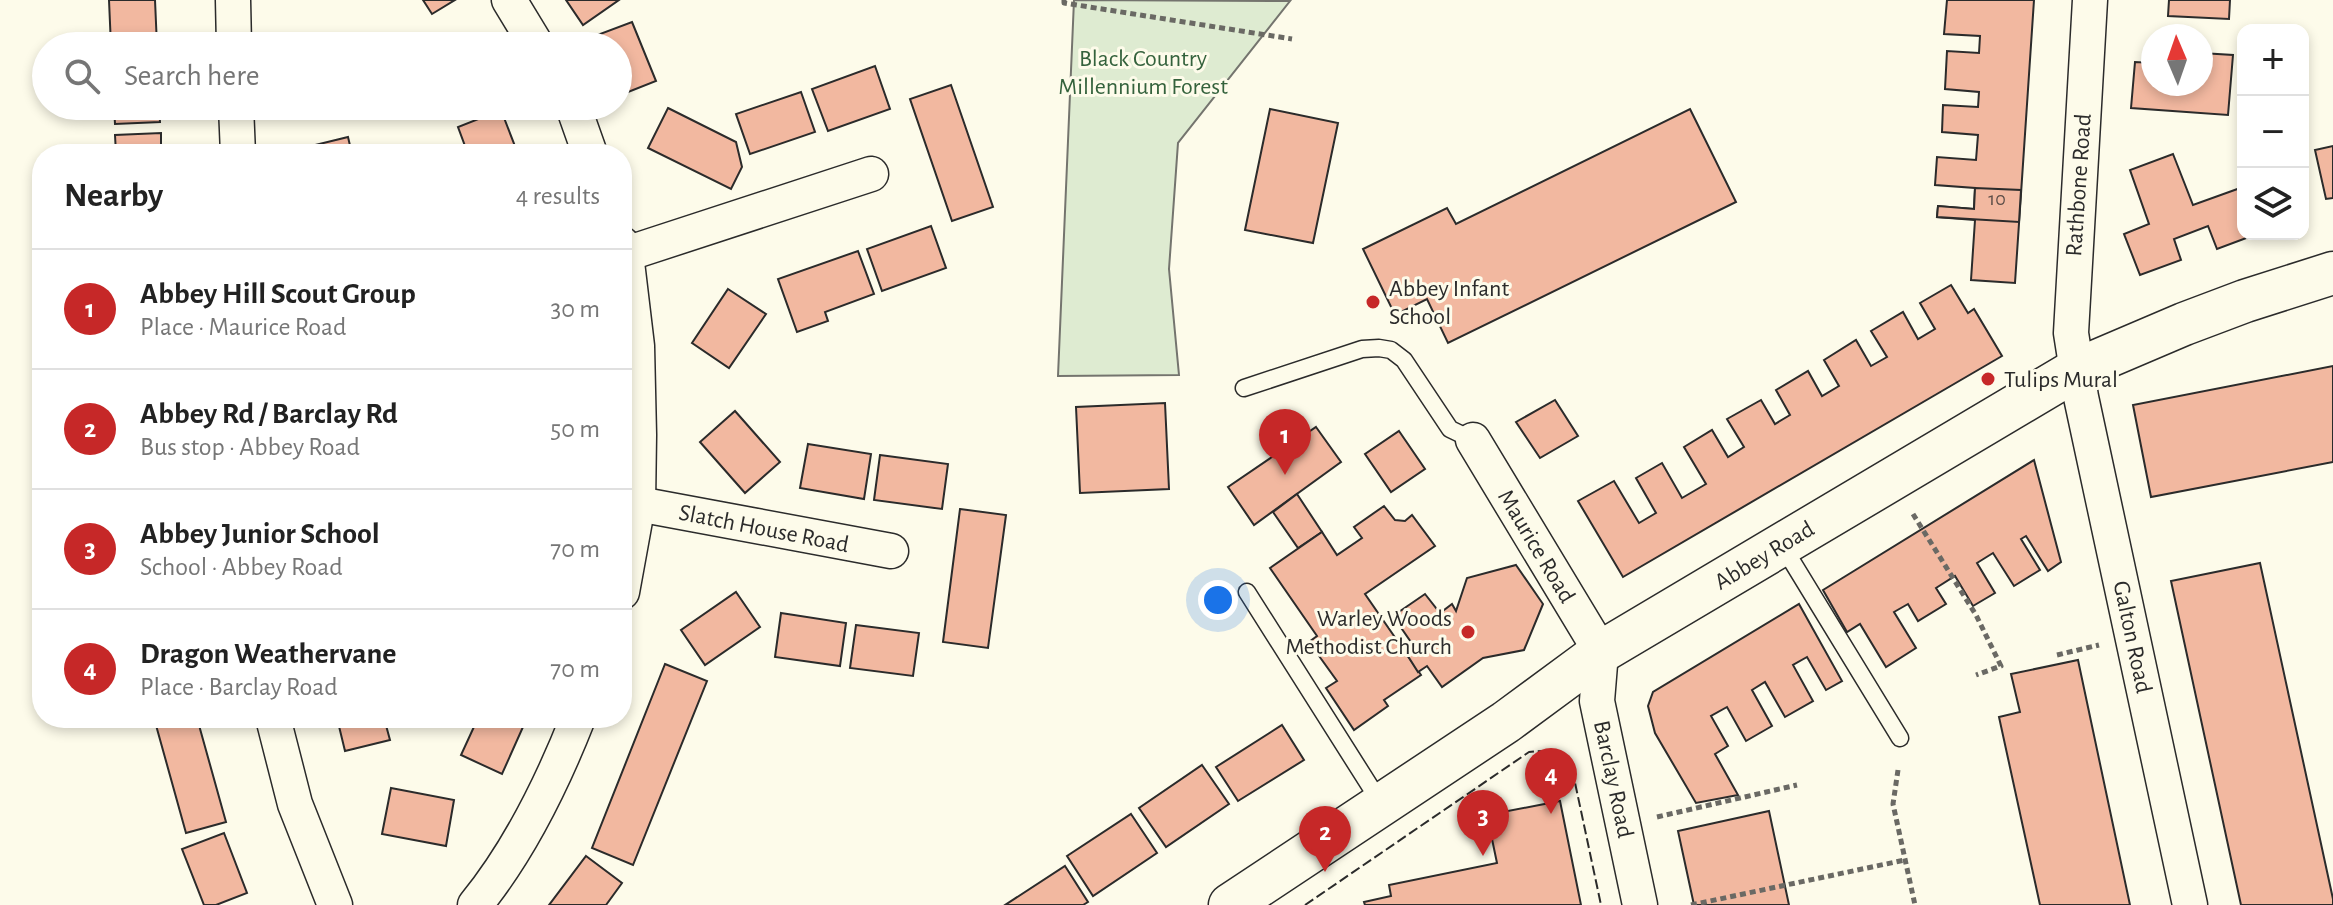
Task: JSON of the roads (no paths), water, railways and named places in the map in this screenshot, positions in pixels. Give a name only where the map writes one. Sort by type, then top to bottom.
[{"type":"street","points":[[233,0],[234,32]]},
{"type":"street","points":[[509,0],[528,32]]},
{"type":"street","name":"Rathbone Road","points":[[2076,370],[2071,333],[2072,282],[2090,0]]},
{"type":"street","points":[[237,120],[238,144]]},
{"type":"street","points":[[578,120],[586,144]]},
{"type":"street","points":[[632,247],[871,174]]},
{"type":"street","name":"Abbey Road","points":[[1230,905],[1506,722],[1601,652],[2076,370],[2184,324],[2333,273]]},
{"type":"street","points":[[632,309],[637,346],[638,504],[632,537]]},
{"type":"street","name":"Galton Road","points":[[2076,370],[2190,905]]},
{"type":"street","name":"Maurice Road","points":[[1473,440],[1601,652]]},
{"type":"street","name":"Slatch House Road","points":[[638,504],[891,551]]},
{"type":"street","name":"Barclay Road","points":[[1601,652],[1597,701],[1640,905]]},
{"type":"street","points":[[276,728],[295,804],[335,905]]},
{"type":"street","points":[[475,905],[499,875],[550,784],[574,728]]},
{"type":"lane","points":[[1244,388],[1362,349],[1391,350],[1404,360],[1450,429],[1473,440]]},
{"type":"lane","points":[[1781,545],[1900,738]]},
{"type":"lane","points":[[1247,592],[1381,804]]},
{"type":"place","name":"Abbey Infant School","points":[[1373,302]]},
{"type":"place","name":"Tulips Mural","points":[[1988,379]]},
{"type":"place","name":"Abbey Hill Scout Group","points":[[1285,475]]},
{"type":"place","name":"Warley Woods Methodist Church","points":[[1468,632]]},
{"type":"place","name":"Dragon Weathervane","points":[[1551,814]]},
{"type":"place","name":"Abbey Junior School","points":[[1483,856]]},
{"type":"place","name":"Abbey Rd / Barclay Rd","points":[[1325,872]]},
{"type":"park label","name":"Black Country Millennium Forest","points":[[1143,72]]}]
